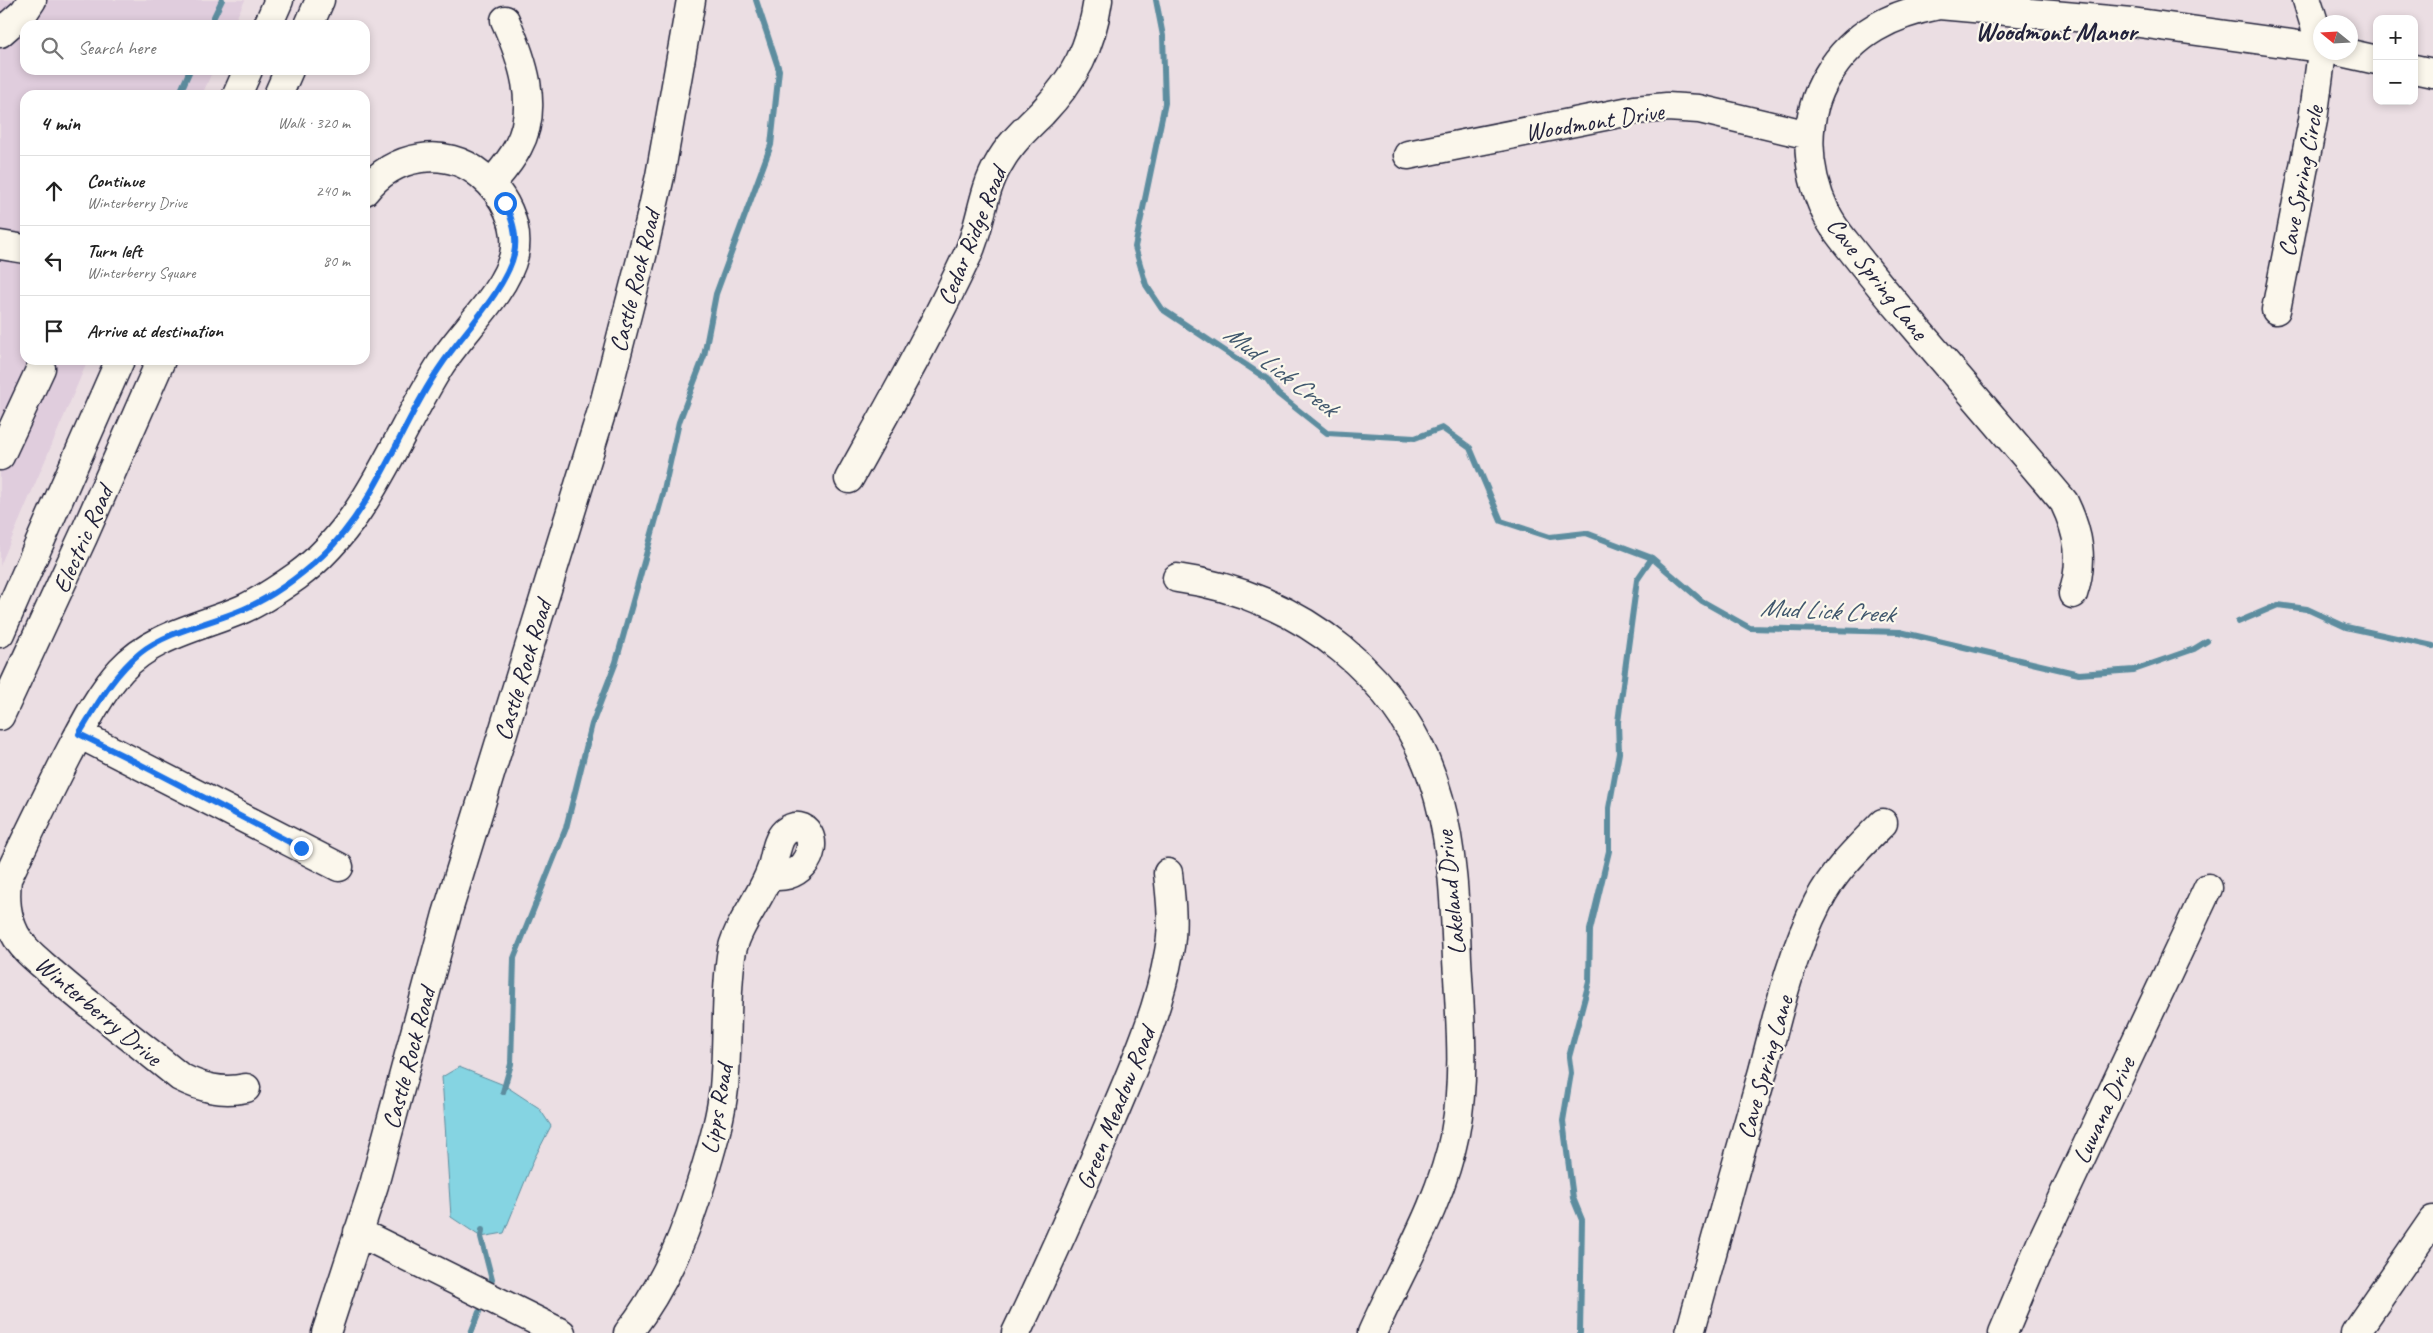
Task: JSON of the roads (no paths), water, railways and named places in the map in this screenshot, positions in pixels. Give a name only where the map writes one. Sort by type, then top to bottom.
[{"type":"street","points":[[0,33],[24,12],[32,0]]},
{"type":"street","points":[[270,20],[279,0]]},
{"type":"street","points":[[311,20],[320,0]]},
{"type":"street","name":"Castle Rock Road","points":[[326,1333],[374,1185],[447,914],[604,404],[656,194],[692,0]]},
{"type":"street","name":"Cedar Ridge Road","points":[[849,479],[933,326],[969,252],[987,190],[997,165],[1012,143],[1073,76],[1086,53],[1094,27],[1098,0]]},
{"type":"street","points":[[2307,0],[2313,19]]},
{"type":"street","name":"Cave Spring Lane","points":[[2072,594],[2080,560],[2074,521],[2064,502],[1886,293],[1826,214],[1816,188],[1810,160],[1809,135],[1816,101],[1824,82],[1848,48],[1864,34],[1887,20],[1912,10],[1939,5],[2132,22],[2313,47]]},
{"type":"street","points":[[491,184],[520,145],[528,100],[525,74],[519,52],[505,20]]},
{"type":"street","points":[[2358,56],[2373,59]]},
{"type":"street","name":"Cave Spring Circle","points":[[2276,310],[2313,120],[2321,60]]},
{"type":"street","points":[[2418,70],[2433,73]]},
{"type":"street","points":[[239,90],[246,75]]},
{"type":"street","points":[[280,90],[287,75]]},
{"type":"street","name":"Woodmont Drive","points":[[1408,155],[1635,110],[1667,107],[1699,109],[1809,135]]},
{"type":"street","name":"Winterberry Drive","points":[[246,1088],[216,1090],[197,1086],[180,1076],[28,952],[16,936],[8,918],[5,899],[7,879],[79,734],[121,670],[142,652],[165,639],[245,609],[297,576],[323,555],[351,522],[422,395],[508,272],[514,254],[513,223],[505,203],[491,184],[464,164],[447,159],[420,158],[401,163],[384,171],[370,186]]},
{"type":"street","points":[[0,245],[20,248]]},
{"type":"street","name":"Electric Road","points":[[0,633],[118,365]]},
{"type":"street","name":"Electric Road","points":[[0,716],[83,537],[159,365]]},
{"type":"street","points":[[0,456],[41,368]]},
{"type":"street","name":"Lakeland Drive","points":[[1177,578],[1231,589],[1268,604],[1317,629],[1336,643],[1366,670],[1405,720],[1424,755],[1439,799],[1448,845],[1454,896],[1459,993],[1460,1103],[1452,1143],[1434,1203],[1372,1333]]},
{"type":"street","points":[[79,734],[339,867]]},
{"type":"street","name":"Cave Spring Lane","points":[[1690,1333],[1777,1018],[1802,937],[1818,901],[1835,875],[1850,855],[1883,823]]},
{"type":"street","name":"Green Meadow Road","points":[[1016,1333],[1070,1218],[1138,1055],[1160,990],[1169,952],[1172,920],[1168,873]]},
{"type":"street","name":"Lipps Road","points":[[628,1333],[672,1264],[697,1197],[716,1134],[723,1091],[732,954],[751,906],[769,875]]},
{"type":"street","name":"Luwana Drive","points":[[2003,1333],[2041,1242],[2208,888]]},
{"type":"street","points":[[2355,1333],[2433,1220]]},
{"type":"street","points":[[358,1232],[561,1333]]},
{"type":"water","points":[[459,1067],[504,1085],[539,1108],[551,1126],[534,1159],[504,1233],[481,1237],[451,1217],[442,1077]]},
{"type":"waterway","points":[[212,20],[222,0]]},
{"type":"waterway","points":[[503,1092],[511,1064],[514,958],[566,828],[592,724],[616,662],[663,494],[679,422],[704,356],[716,294],[771,145],[779,70],[756,0]]},
{"type":"waterway","name":"Mud Lick Creek","points":[[1156,0],[1163,36],[1165,103],[1135,247],[1146,285],[1162,309],[1267,379],[1278,394],[1327,433],[1415,438],[1442,428],[1470,448],[1501,521],[1550,537],[1586,533],[1652,558],[1702,601],[1750,628],[1900,632],[2079,674],[2134,670],[2194,649],[2207,641]]},
{"type":"waterway","points":[[181,90],[188,75]]},
{"type":"waterway","points":[[1580,1333],[1582,1220],[1573,1198],[1563,1121],[1571,1073],[1569,1057],[1589,982],[1590,930],[1609,851],[1609,808],[1619,753],[1618,722],[1637,580],[1652,558]]},
{"type":"waterway","name":"Mud Lick Creek","points":[[2238,622],[2278,605],[2307,609],[2346,627],[2433,646]]},
{"type":"waterway","points":[[482,1230],[481,1237],[492,1280]]},
{"type":"waterway","points":[[471,1333],[479,1312]]},
{"type":"district","name":"Woodmont Manor","points":[[2056,31]]}]
